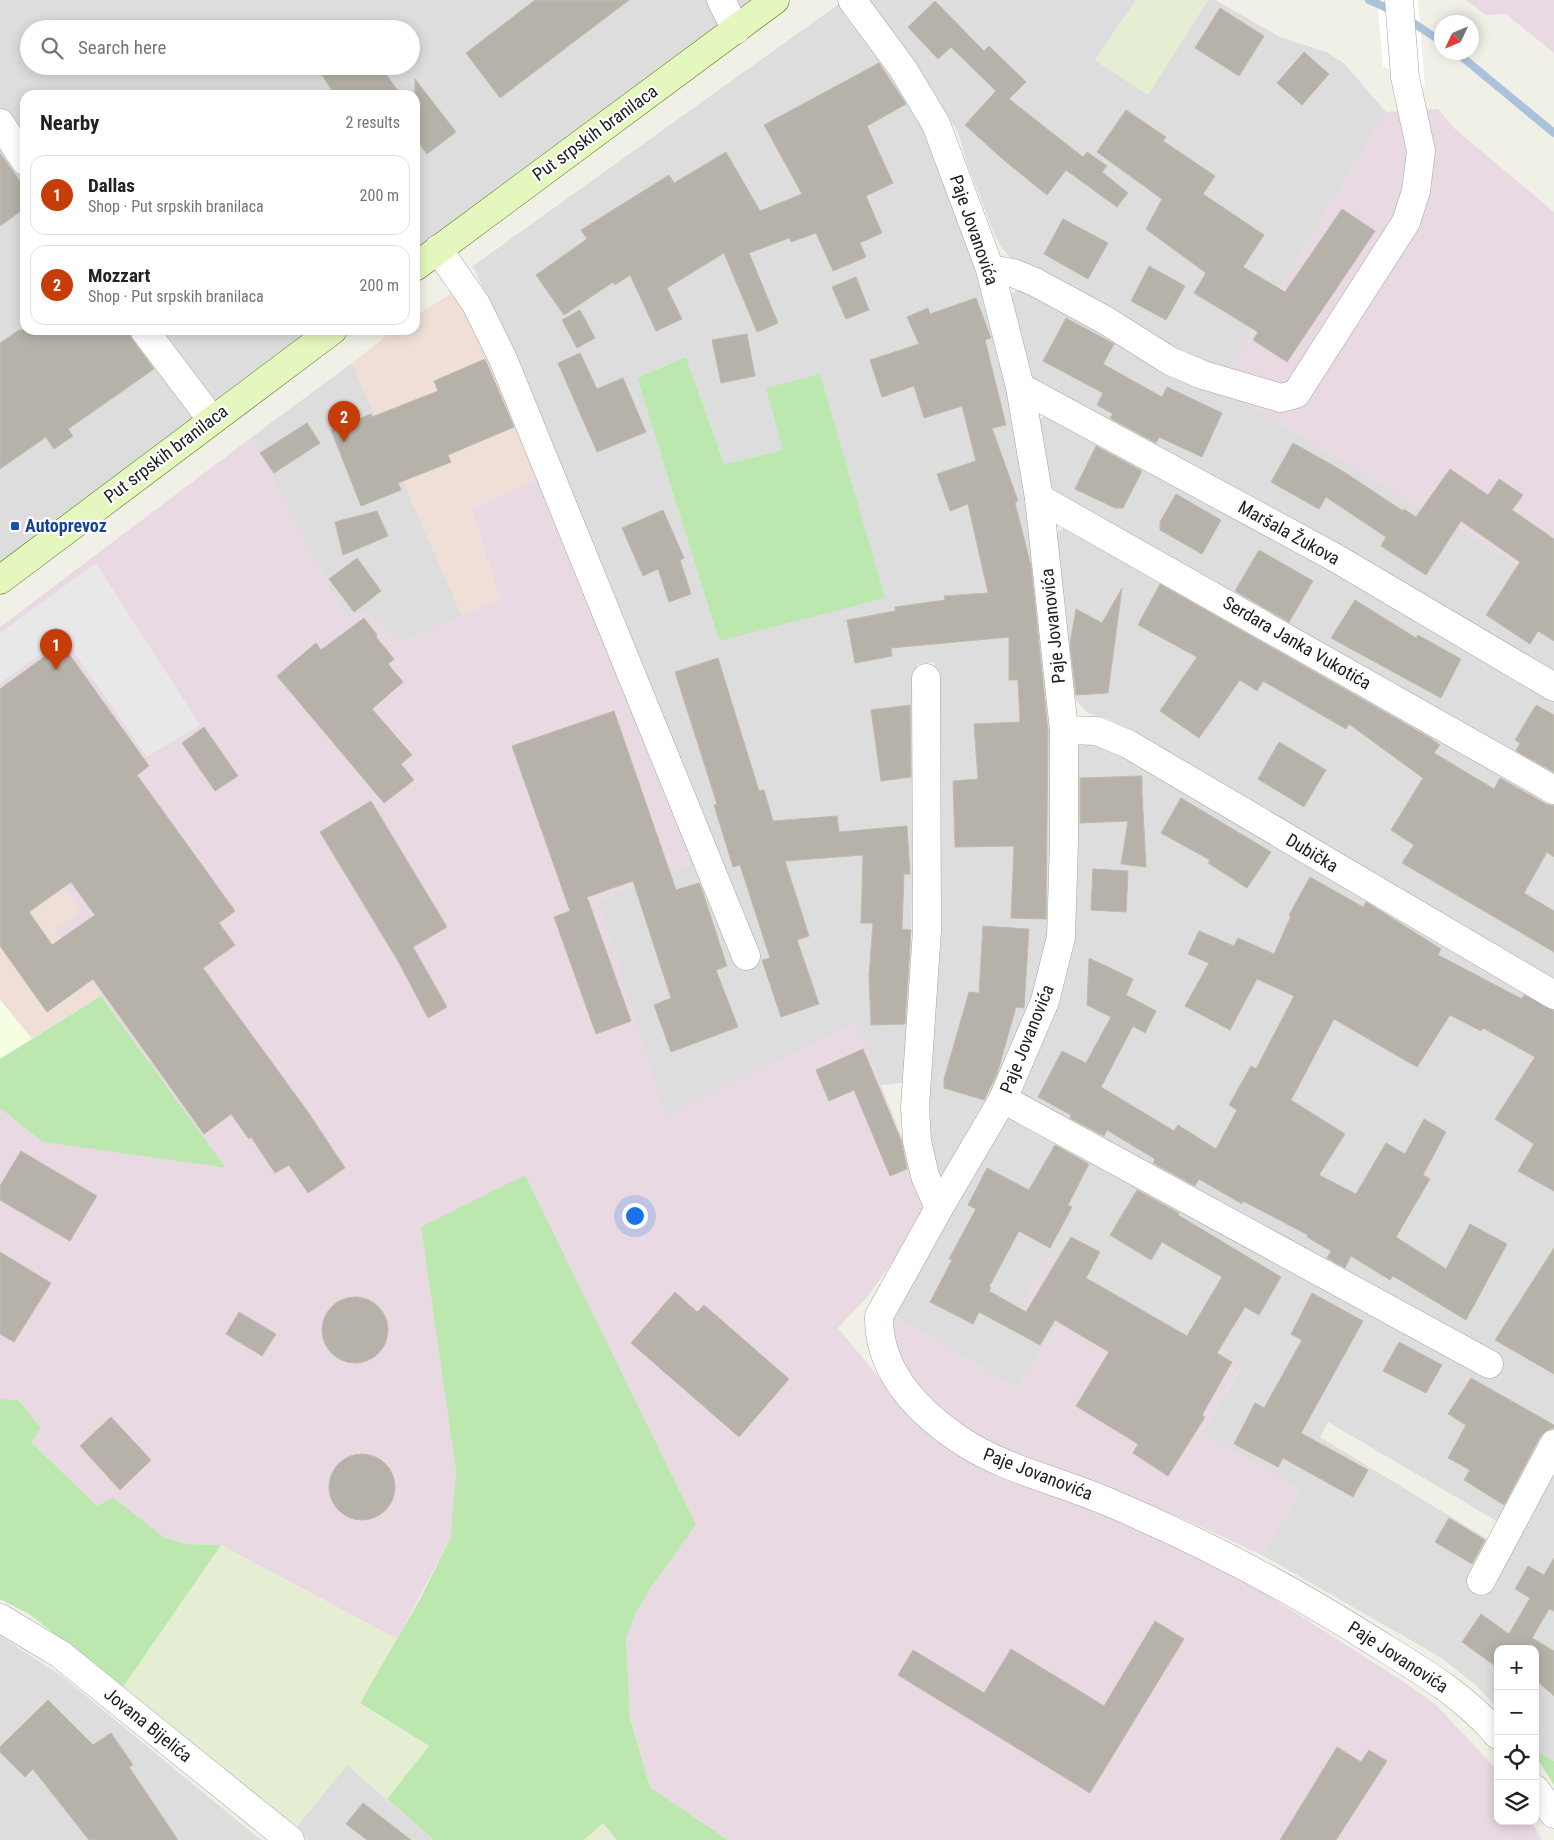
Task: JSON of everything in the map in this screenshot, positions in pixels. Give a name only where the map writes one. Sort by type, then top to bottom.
[{"type":"main road","name":"Put srpskih branilaca","points":[[420,262],[776,0]]},
{"type":"main road","name":"Put srpskih branilaca","points":[[0,580],[326,335]]},
{"type":"street","points":[[721,0],[736,30]]},
{"type":"street","name":"Paje Jovanovića","points":[[852,0],[903,69],[936,124],[990,269],[1020,387],[1040,498],[1064,730],[1064,842],[1061,937],[1046,1001],[1003,1098],[938,1208],[879,1316],[879,1334],[884,1356],[907,1394],[929,1417],[991,1460],[1092,1495],[1172,1529],[1327,1611],[1450,1689],[1497,1735]]},
{"type":"street","points":[[990,269],[1013,273],[1035,282],[1105,320],[1170,361],[1203,375],[1281,398],[1296,394],[1406,222],[1416,191],[1421,151],[1405,77],[1399,0]]},
{"type":"street","points":[[0,123],[20,153]]},
{"type":"street","points":[[438,249],[476,304],[503,359],[746,956]]},
{"type":"street","points":[[148,335],[212,420]]},
{"type":"street","name":"Maršala Žukova","points":[[1020,387],[1334,556],[1554,688]]},
{"type":"street","name":"Serdara Janka Vukotića","points":[[1040,498],[1554,790]]},
{"type":"street","points":[[926,678],[927,930],[915,1107],[917,1141],[925,1176],[938,1208]]},
{"type":"street","name":"Dubička","points":[[1064,730],[1097,731],[1128,744],[1554,995]]},
{"type":"street","points":[[1003,1098],[1489,1364]]},
{"type":"street","points":[[1481,1581],[1554,1444]]},
{"type":"street","name":"Jovana Bijelića","points":[[0,1618],[60,1654],[290,1840]]},
{"type":"street","points":[[1539,1794],[1554,1814]]},
{"type":"shaded area","points":[[0,0],[775,0],[420,262],[420,90],[20,90],[20,335],[323,335],[0,580]]},
{"type":"shaded area","points":[[866,0],[1136,0],[1095,60],[1148,95],[1208,0],[1215,0],[1280,37],[1326,52],[1344,63],[1386,112],[1230,370],[1194,358],[1012,259],[1002,248],[993,231],[967,163],[958,132]]},
{"type":"shaded area","points":[[1136,0],[1208,0],[1148,95],[1095,60]]},
{"type":"shaded area","points":[[1466,0],[1554,0],[1554,53],[1506,14],[1486,15]]},
{"type":"shaded area","points":[[843,1],[926,121],[977,272],[1010,389],[1032,498],[1058,792],[1047,938],[1037,992],[983,1110],[945,1180],[937,1179],[931,1161],[929,1031],[939,855],[935,662],[917,664],[908,1082],[881,1085],[856,1023],[665,1116],[598,901],[694,862],[740,968],[551,443],[473,266]],"holes":[[[686,357],[724,464],[783,450],[719,641],[637,378]]]},
{"type":"shaded area","points":[[1438,109],[1455,129],[1554,212],[1554,586],[1239,399],[1217,391],[1386,112]]},
{"type":"shaded area","points":[[1019,290],[1040,298],[1239,399],[1554,586],[1554,673],[1029,379],[1006,295]]},
{"type":"shaded area","points":[[454,292],[476,324],[539,478],[471,509],[500,599],[462,616],[352,363],[388,335],[420,335],[420,313]]},
{"type":"shaded area","points":[[352,363],[462,616],[397,644],[365,611],[346,620],[252,437]]},
{"type":"shaded area","points":[[1046,415],[1344,575],[1554,702],[1554,781],[1052,490],[1039,420]]},
{"type":"shaded area","points":[[252,437],[346,620],[365,611],[397,644],[500,599],[471,509],[539,478],[694,862],[598,901],[665,1115],[856,1022],[930,1208],[869,1295],[838,1328],[880,1379],[926,1426],[1249,1583],[1404,1682],[1436,1705],[1494,1767],[1494,1825],[1533,1825],[1542,1840],[728,1840],[650,1787],[630,1718],[626,1638],[637,1611],[651,1587],[696,1525],[421,1227],[456,1471],[450,1539],[397,1639],[221,1545],[187,1544],[165,1538],[113,1497],[97,1506],[31,1442],[18,1400],[0,1399],[0,1108],[44,1142],[226,1168],[54,931],[81,911],[0,799],[0,627]]},
{"type":"shaded area","points":[[1061,529],[1083,532],[1554,800],[1554,981],[1111,720],[1088,713],[1076,700],[1072,687],[1053,535]]},
{"type":"shaded area","points":[[96,563],[200,725],[147,757],[64,638],[0,683],[0,633]]},
{"type":"shaded area","points":[[1091,739],[1104,741],[1554,1009],[1554,1422],[1500,1523],[1328,1422],[1320,1437],[1494,1543],[1470,1587],[1484,1595],[1554,1463],[1554,1761],[1539,1752],[1539,1645],[1494,1645],[1494,1705],[1477,1686],[1440,1657],[1262,1555],[1301,1490],[1202,1433],[1242,1366],[1058,1325],[1017,1388],[899,1319],[894,1311],[1005,1117],[1490,1377],[1502,1359],[1024,1100],[1018,1085],[1055,1004],[1076,934],[1073,753],[1078,745]]},
{"type":"shaded area","points":[[0,799],[82,911],[54,931],[101,996],[32,1039],[0,1000]]},
{"type":"shaded area","points":[[0,1000],[32,1039],[0,1059]]},
{"type":"shaded area","points":[[1048,1257],[1242,1365],[1202,1433],[1301,1490],[1262,1555],[1184,1519],[997,1448],[938,1411],[905,1371],[892,1330],[894,1311],[899,1319],[1017,1388],[1058,1325],[1022,1303]]},
{"type":"shaded area","points":[[221,1545],[397,1639],[360,1703],[429,1747],[387,1799],[347,1765],[294,1830],[123,1687]]},
{"type":"shaded area","points":[[0,1636],[63,1677],[261,1840],[0,1840]]},
{"type":"shaded area","points":[[347,1765],[434,1840],[307,1840],[294,1830]]},
{"type":"shaded area","points":[[603,1822],[617,1840],[584,1840]]},
{"type":"green space","points":[[686,357],[724,464],[783,450],[766,388],[820,374],[885,598],[719,641],[637,378]]},
{"type":"green space","points":[[101,996],[226,1168],[43,1142],[0,1108],[0,1059]]},
{"type":"green space","points":[[525,1175],[696,1525],[651,1587],[637,1611],[626,1638],[630,1718],[650,1787],[728,1840],[617,1840],[603,1823],[584,1840],[434,1840],[387,1799],[429,1746],[360,1703],[420,1599],[450,1539],[456,1471],[421,1227]]},
{"type":"green space","points":[[0,1399],[18,1400],[41,1428],[31,1442],[97,1506],[113,1497],[165,1538],[187,1544],[221,1545],[123,1687],[29,1614],[0,1599]]},
{"type":"green space","points":[[1539,1752],[1554,1761],[1554,1785],[1539,1761]]},
{"type":"pier","points":[[1377,0],[1418,0],[1425,87],[1383,66]]},
{"type":"building","points":[[535,0],[629,0],[500,98],[466,53]]},
{"type":"building","points":[[935,1],[984,51],[989,46],[1026,82],[1009,99],[1083,157],[1087,152],[1107,166],[1102,172],[1128,193],[1117,207],[1066,170],[1047,195],[1006,162],[965,125],[996,91],[951,47],[938,59],[908,27]]},
{"type":"building","points":[[1220,8],[1264,36],[1239,76],[1195,48]]},
{"type":"building","points":[[1304,52],[1329,74],[1302,105],[1277,83]]},
{"type":"building","points":[[879,63],[906,104],[867,126],[893,183],[866,196],[882,233],[860,243],[866,257],[833,271],[816,233],[791,242],[789,238],[749,253],[778,323],[757,332],[724,253],[667,288],[682,319],[656,331],[630,275],[615,285],[613,282],[564,315],[536,275],[587,239],[581,230],[669,175],[674,183],[726,152],[760,211],[802,194],[764,125]]},
{"type":"building","points":[[322,75],[387,75],[397,90],[332,90]]},
{"type":"building","points":[[415,79],[456,132],[427,154],[420,145],[420,90],[415,90]]},
{"type":"building","points":[[1126,110],[1166,137],[1163,141],[1215,176],[1203,194],[1264,235],[1243,267],[1285,292],[1342,209],[1375,231],[1287,362],[1253,340],[1258,332],[1194,293],[1206,273],[1146,229],[1162,199],[1097,152]]},
{"type":"building","points":[[0,153],[20,181],[20,212],[0,226]]},
{"type":"building","points":[[1063,219],[1108,243],[1088,279],[1044,254]]},
{"type":"building","points":[[1149,266],[1185,286],[1166,320],[1131,301]]},
{"type":"building","points":[[856,277],[869,310],[846,319],[832,287]]},
{"type":"building","points":[[976,298],[991,338],[985,340],[1006,425],[992,428],[1018,501],[1015,503],[1031,566],[1048,731],[1046,919],[1011,918],[1014,846],[955,847],[953,781],[978,779],[974,724],[1020,722],[1018,680],[1009,680],[1009,637],[891,648],[892,656],[855,663],[847,620],[895,611],[895,607],[945,600],[944,596],[988,593],[968,504],[950,511],[937,474],[976,461],[962,406],[924,418],[914,386],[882,397],[870,360],[919,344],[907,317],[928,308],[930,314]]},
{"type":"building","points":[[580,310],[595,338],[577,348],[562,320]]},
{"type":"building","points":[[1066,318],[1114,344],[1103,364],[1162,397],[1167,387],[1222,413],[1202,457],[1159,437],[1156,443],[1110,418],[1113,414],[1097,405],[1103,393],[1043,361]]},
{"type":"building","points":[[19,330],[20,335],[130,335],[154,369],[68,429],[73,436],[54,449],[46,437],[0,469],[0,343]]},
{"type":"building","points":[[747,334],[755,376],[721,383],[712,340]]},
{"type":"building","points":[[580,353],[597,389],[623,378],[646,432],[597,452],[558,363]]},
{"type":"building","points":[[485,359],[514,427],[448,455],[451,462],[398,483],[401,490],[361,506],[331,430],[371,414],[372,417],[438,391],[434,381]]},
{"type":"building","points":[[307,423],[320,443],[274,473],[260,453]]},
{"type":"building","points":[[1293,443],[1341,470],[1403,511],[1404,509],[1416,517],[1450,469],[1488,495],[1499,479],[1523,495],[1512,510],[1554,539],[1554,641],[1538,631],[1530,644],[1486,615],[1520,562],[1461,521],[1426,575],[1381,546],[1386,537],[1326,497],[1319,509],[1271,482]]},
{"type":"building","points":[[1096,446],[1142,471],[1123,508],[1115,508],[1075,489]]},
{"type":"building","points":[[1176,494],[1221,520],[1202,554],[1160,530],[1160,522]]},
{"type":"building","points":[[663,510],[684,558],[680,560],[691,594],[669,602],[658,569],[643,576],[622,528]]},
{"type":"building","points":[[377,511],[388,536],[343,555],[335,522]]},
{"type":"building","points":[[1259,550],[1313,581],[1289,622],[1235,591]]},
{"type":"building","points":[[357,558],[381,591],[354,612],[329,579]]},
{"type":"building","points":[[1160,584],[1432,739],[1440,745],[1434,753],[1494,789],[1500,778],[1546,804],[1554,806],[1554,857],[1547,852],[1524,893],[1554,911],[1554,952],[1402,863],[1414,845],[1391,830],[1423,778],[1349,724],[1346,729],[1263,681],[1257,691],[1240,680],[1199,738],[1160,711],[1197,657],[1138,625]]},
{"type":"building","points":[[1122,588],[1108,693],[1076,695],[1070,644],[1076,609],[1102,623]]},
{"type":"building","points":[[1355,600],[1416,638],[1418,635],[1461,659],[1441,698],[1331,638]]},
{"type":"building","points":[[364,618],[377,635],[376,637],[394,659],[388,664],[403,682],[372,709],[412,755],[401,764],[414,780],[384,803],[277,676],[316,643],[321,650]]},
{"type":"building","points":[[62,644],[149,766],[137,775],[235,911],[219,923],[235,945],[203,968],[308,1112],[345,1168],[308,1193],[289,1165],[275,1173],[251,1137],[249,1139],[231,1114],[204,1134],[93,979],[47,1012],[0,946],[0,689]],"holes":[[[71,882],[95,915],[52,945],[29,912]]]},
{"type":"building","points":[[718,658],[759,791],[764,790],[773,821],[837,816],[839,832],[907,826],[910,874],[904,874],[902,929],[911,930],[905,1024],[871,1025],[869,976],[873,923],[861,923],[863,855],[785,861],[809,936],[797,940],[819,1004],[781,1017],[762,960],[770,958],[740,865],[733,867],[714,805],[717,804],[675,672]]},
{"type":"building","points":[[910,705],[911,777],[881,781],[871,710]]},
{"type":"building","points":[[1536,705],[1554,715],[1554,772],[1516,751],[1520,743],[1515,740]]},
{"type":"building","points":[[614,711],[676,890],[699,883],[702,890],[727,966],[716,970],[738,1027],[671,1052],[654,1005],[671,998],[633,881],[587,897],[631,1021],[596,1034],[554,917],[570,911],[512,746]]},
{"type":"building","points":[[204,727],[238,776],[215,791],[182,743]]},
{"type":"building","points":[[1279,742],[1326,770],[1304,807],[1258,779]]},
{"type":"building","points":[[1142,776],[1146,867],[1121,864],[1128,821],[1080,823],[1080,778]]},
{"type":"building","points":[[1181,798],[1271,852],[1247,888],[1208,863],[1210,860],[1161,833]]},
{"type":"building","points":[[371,801],[447,927],[413,947],[447,1007],[428,1018],[398,961],[320,832]]},
{"type":"building","points":[[1093,869],[1128,871],[1126,912],[1091,910]]},
{"type":"building","points":[[1310,877],[1363,907],[1366,902],[1441,949],[1438,955],[1522,999],[1524,995],[1554,1011],[1554,1191],[1518,1171],[1534,1144],[1495,1119],[1535,1057],[1483,1028],[1481,1031],[1450,1015],[1417,1067],[1334,1019],[1291,1100],[1345,1134],[1319,1175],[1356,1194],[1386,1143],[1405,1154],[1424,1119],[1446,1132],[1423,1175],[1430,1179],[1396,1237],[1446,1269],[1470,1224],[1507,1244],[1466,1320],[1393,1276],[1390,1280],[1351,1256],[1345,1268],[1327,1258],[1331,1251],[1307,1237],[1308,1235],[1243,1201],[1242,1204],[1199,1179],[1195,1186],[1153,1163],[1155,1159],[1107,1130],[1104,1136],[1070,1118],[1071,1115],[1038,1097],[1062,1051],[1086,1063],[1111,1017],[1087,1005],[1089,958],[1133,979],[1126,995],[1156,1011],[1145,1033],[1133,1026],[1101,1087],[1174,1131],[1178,1125],[1216,1149],[1237,1110],[1229,1105],[1251,1066],[1256,1069],[1294,996],[1257,979],[1230,1030],[1185,1006],[1209,963],[1188,954],[1199,931],[1234,946],[1238,938],[1274,954],[1291,916],[1289,915]]},
{"type":"building","points":[[983,926],[1029,929],[1024,1008],[1016,1007],[997,1074],[984,1100],[944,1088],[944,1079],[969,992],[979,993]]},
{"type":"building","points":[[863,1049],[901,1140],[907,1169],[890,1176],[854,1090],[829,1101],[816,1070]]},
{"type":"building","points":[[1055,1145],[1089,1164],[1068,1205],[1072,1207],[1050,1248],[1019,1231],[989,1287],[991,1288],[989,1291],[1026,1312],[1071,1237],[1100,1252],[1086,1278],[1187,1336],[1222,1277],[1162,1242],[1151,1260],[1110,1235],[1137,1190],[1179,1213],[1178,1215],[1281,1277],[1259,1315],[1245,1307],[1217,1353],[1232,1362],[1202,1415],[1205,1417],[1168,1476],[1133,1453],[1138,1444],[1076,1406],[1109,1352],[1055,1320],[1040,1345],[979,1312],[973,1324],[930,1302],[952,1260],[949,1259],[976,1209],[968,1205],[987,1168],[1029,1190]]},
{"type":"building","points":[[21,1151],[97,1196],[70,1241],[0,1200],[0,1186]]},
{"type":"building","points":[[1554,1248],[1554,1374],[1495,1340]]},
{"type":"building","points":[[0,1252],[51,1283],[14,1342],[0,1334]]},
{"type":"building","points":[[675,1292],[697,1312],[704,1305],[789,1379],[739,1437],[631,1343]]},
{"type":"building","points":[[1312,1293],[1363,1321],[1301,1433],[1368,1470],[1353,1497],[1283,1458],[1278,1467],[1234,1444],[1255,1403],[1264,1408],[1302,1340],[1291,1334]]},
{"type":"building","points":[[348,1297],[362,1297],[374,1302],[383,1311],[388,1323],[386,1343],[379,1354],[362,1363],[348,1363],[336,1358],[327,1349],[322,1337],[322,1323],[327,1311],[336,1302]]},
{"type":"building","points":[[239,1312],[276,1334],[262,1356],[226,1334]]},
{"type":"building","points":[[1399,1342],[1442,1365],[1426,1393],[1383,1371]]},
{"type":"building","points":[[1471,1378],[1554,1425],[1554,1428],[1546,1431],[1540,1437],[1504,1505],[1464,1480],[1470,1470],[1448,1458],[1466,1425],[1448,1414]]},
{"type":"building","points":[[111,1417],[151,1460],[120,1490],[80,1446]]},
{"type":"building","points":[[355,1454],[369,1454],[381,1459],[390,1468],[395,1480],[393,1500],[386,1511],[369,1520],[355,1520],[343,1515],[334,1506],[329,1494],[329,1480],[334,1468],[343,1459]]},
{"type":"building","points":[[1449,1518],[1485,1540],[1472,1564],[1435,1542]]},
{"type":"building","points":[[1554,1558],[1554,1611],[1549,1609],[1532,1638],[1554,1651],[1554,1696],[1539,1683],[1539,1645],[1494,1645],[1494,1665],[1462,1642],[1481,1614],[1509,1634],[1530,1598],[1515,1589],[1528,1566],[1544,1575]]},
{"type":"building","points":[[1155,1621],[1184,1639],[1090,1793],[898,1675],[913,1650],[984,1693],[1011,1649],[1104,1706]]},
{"type":"building","points":[[48,1700],[93,1745],[111,1733],[133,1765],[129,1767],[178,1840],[89,1840],[33,1769],[25,1777],[0,1752],[0,1747]]},
{"type":"building","points":[[1337,1747],[1361,1762],[1369,1750],[1387,1761],[1336,1840],[1280,1840]]},
{"type":"building","points":[[363,1803],[411,1840],[367,1840],[346,1824]]},
{"type":"waterway","points":[[1369,0],[1394,11]]},
{"type":"waterway","points":[[1406,18],[1434,37]]},
{"type":"waterway","points":[[1466,60],[1554,133]]},
{"type":"place","name":"Mozzart","points":[[344,442]]},
{"type":"place","name":"Autoprevoz","points":[[15,526]]},
{"type":"place","name":"Dallas","points":[[56,670]]}]
